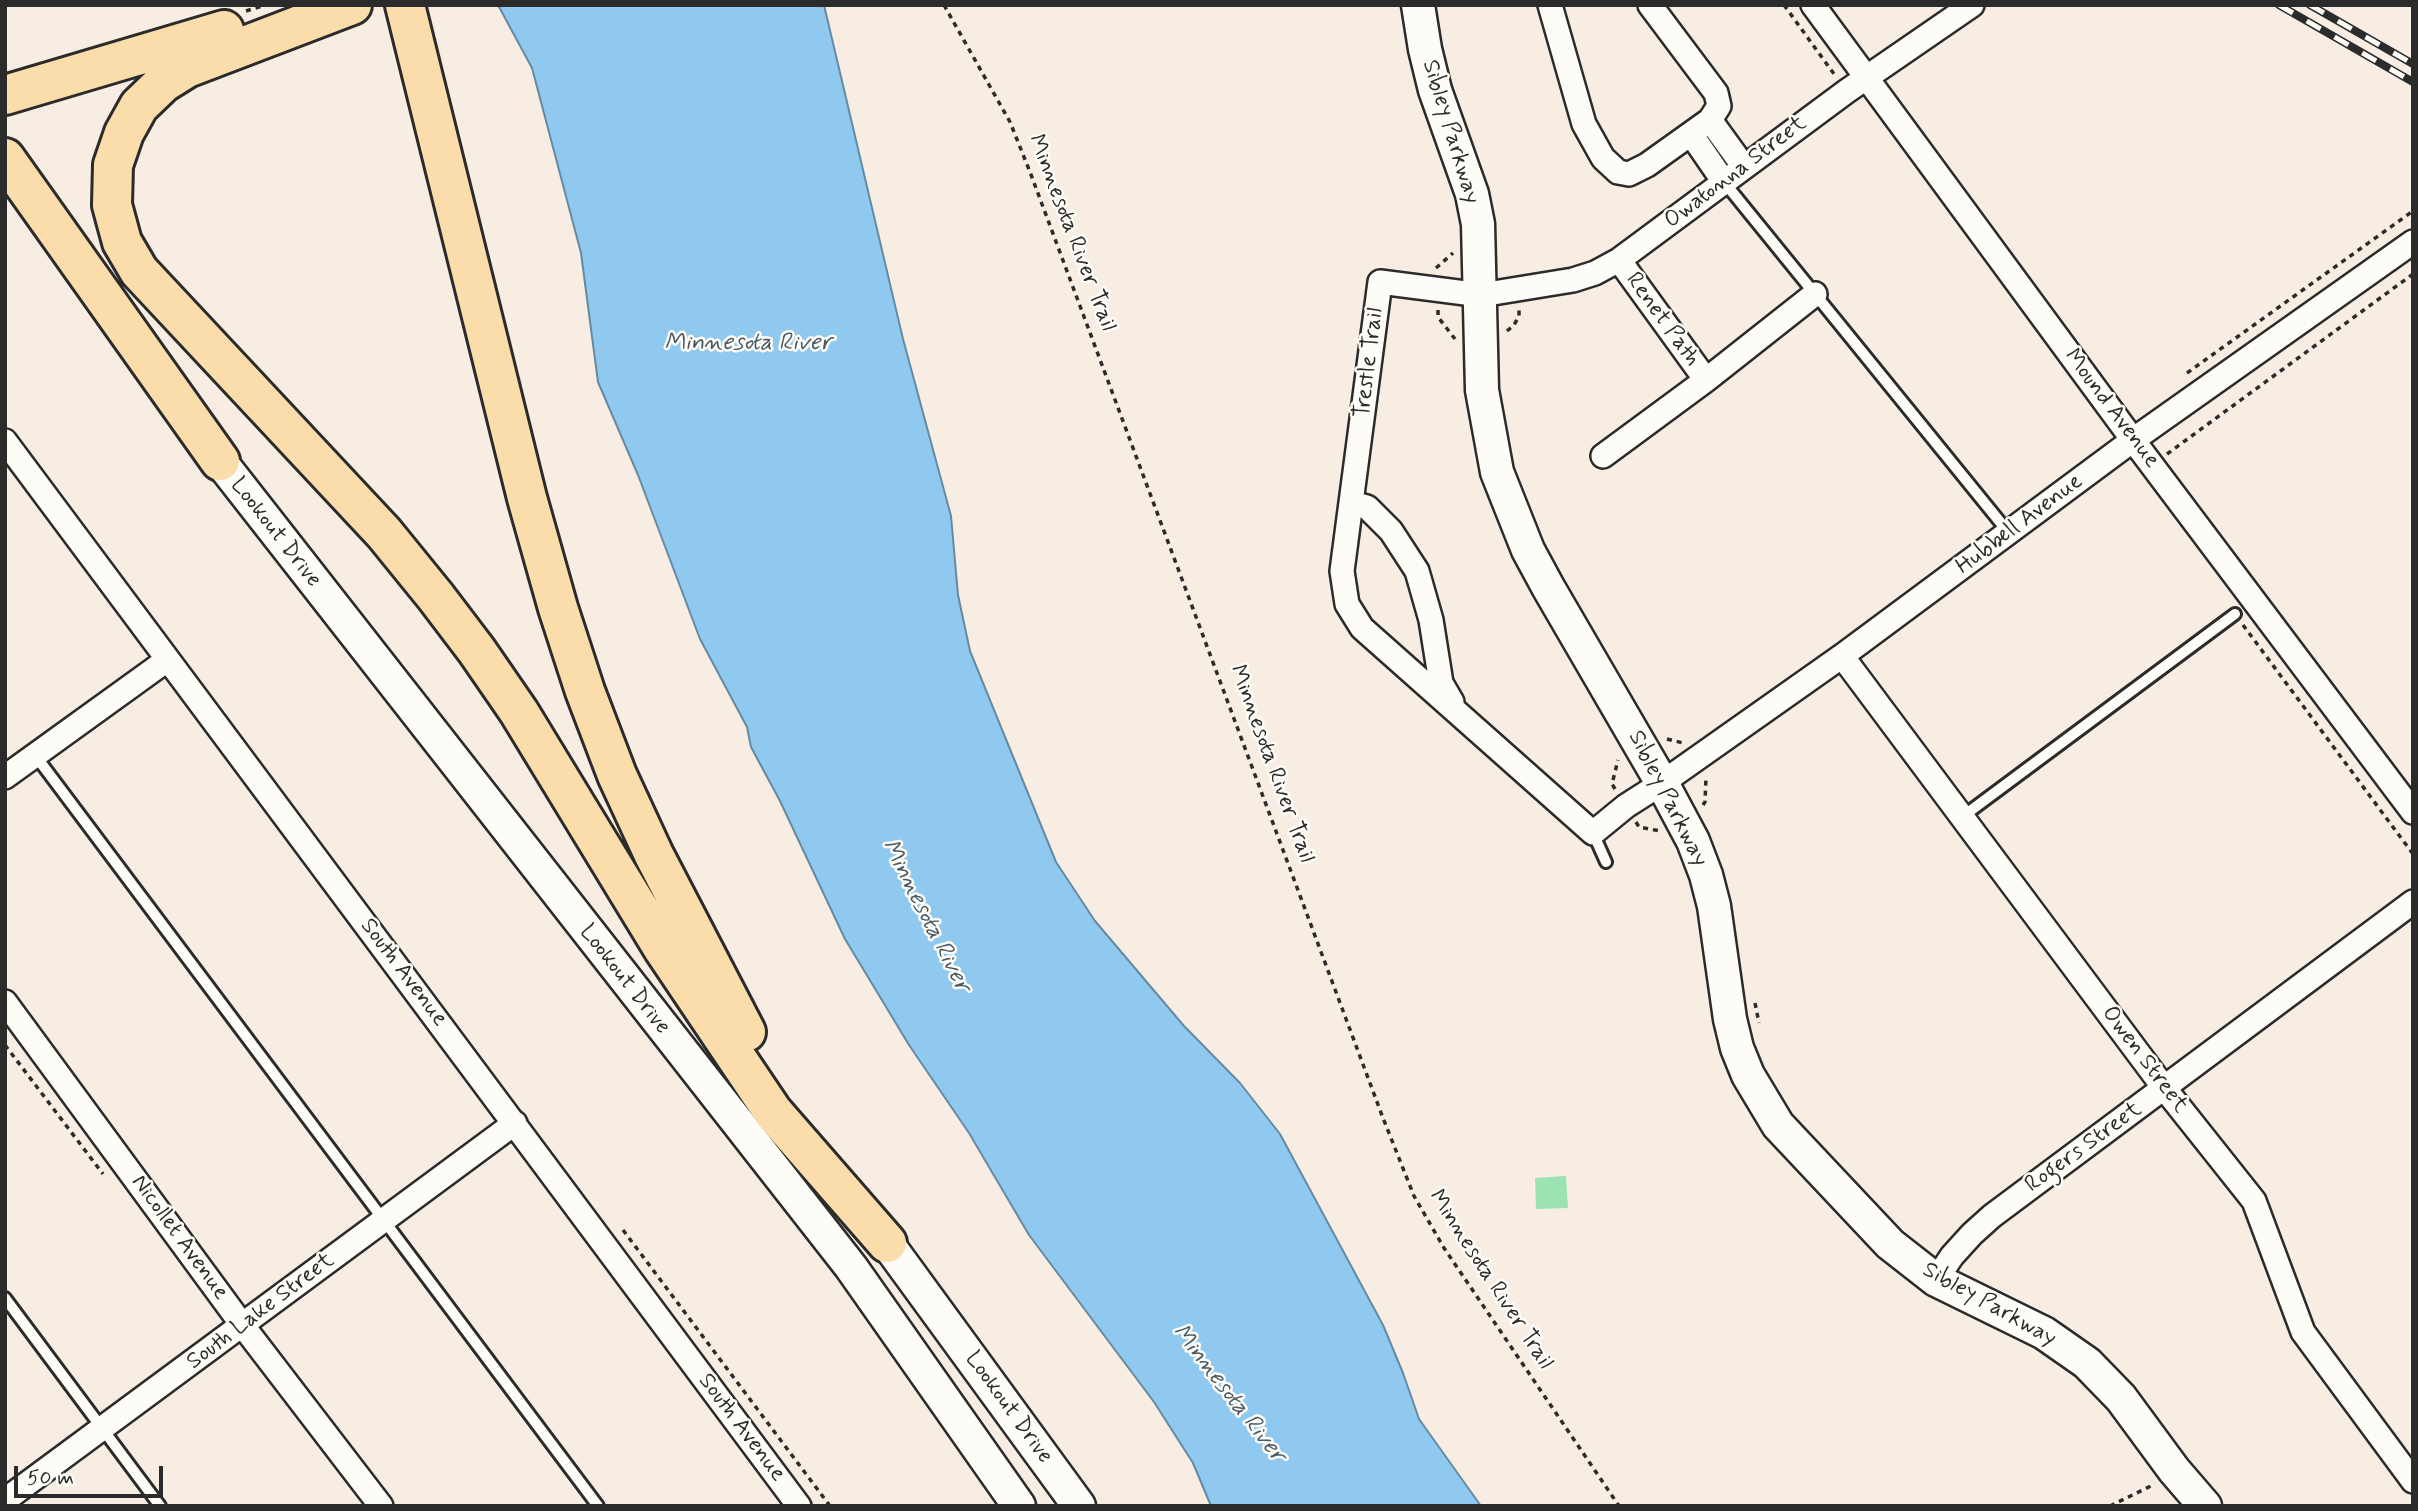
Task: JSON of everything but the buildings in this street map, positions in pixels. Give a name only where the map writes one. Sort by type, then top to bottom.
[{"type":"highway","points":[[405,5],[527,498],[558,608],[589,703],[617,775],[654,855],[737,1017],[784,1095],[887,1243]]},
{"type":"highway","points":[[334,7],[187,68],[163,83],[139,106],[124,133],[113,165],[112,205],[122,242],[139,271],[384,533],[477,650],[519,712],[664,950],[773,1112],[887,1243]]},
{"type":"highway","points":[[19,91],[334,7]]},
{"type":"highway","points":[[5,158],[219,461]]},
{"type":"highway","points":[[5,181],[219,461]]},
{"type":"street","name":"Sibley Parkway","points":[[1418,5],[1435,90],[1472,194],[1478,224],[1482,390],[1497,472],[1538,568],[1693,841],[1714,905],[1730,1019],[1737,1048],[1761,1100],[1778,1125],[1890,1244],[1936,1280],[2044,1334],[2087,1363],[2121,1398],[2204,1506]]},
{"type":"street","points":[[1550,5],[1584,124],[1603,158],[1618,172],[1629,174],[1647,165],[1710,120],[1719,106],[1716,93],[1650,5]]},
{"type":"street","name":"Mound Avenue","points":[[1813,5],[2133,440],[2413,811]]},
{"type":"street","name":"Owatonna Street","points":[[1481,295],[1573,280],[1595,273],[1619,260],[1866,78],[1972,5]]},
{"type":"street","points":[[1710,120],[1744,167]]},
{"type":"street","points":[[1690,134],[1724,182]]},
{"type":"street","name":"Hubbell Avenue","points":[[1594,833],[1626,806],[1842,656],[2133,440],[2413,242]]},
{"type":"street","name":"Renet Path","points":[[1619,260],[1706,380]]},
{"type":"street","name":"Trestle Trail","points":[[1481,295],[1380,282],[1342,571],[1347,604],[1362,628],[1594,833]]},
{"type":"street","name":"Renet Path","points":[[1603,456],[1706,380],[1815,293]]},
{"type":"street","name":"South Avenue","points":[[5,441],[799,1506]]},
{"type":"street","name":"Lookout Drive","points":[[219,461],[851,1267],[1020,1506]]},
{"type":"street","name":"Trestle Trail","points":[[1352,503],[1367,507],[1391,531],[1417,571],[1431,620],[1441,683],[1457,711]]},
{"type":"street","name":"Owen Street","points":[[1842,656],[2165,1089],[2254,1202],[2303,1332],[2413,1481]]},
{"type":"street","points":[[5,777],[167,660]]},
{"type":"street","name":"Rogers Street","points":[[1936,1280],[1952,1256],[1992,1216],[2413,902]]},
{"type":"street","name":"Nicollet Avenue","points":[[5,1002],[243,1326],[381,1506]]},
{"type":"street","name":"South Lake Street","points":[[5,1500],[515,1123]]},
{"type":"street","name":"Lookout Drive","points":[[887,1243],[1079,1506]]},
{"type":"lane","points":[[1724,182],[2009,533]]},
{"type":"lane","points":[[1962,817],[2235,614]]},
{"type":"lane","points":[[36,755],[598,1506]]},
{"type":"lane","points":[[1594,833],[1606,862]]},
{"type":"lane","points":[[5,1298],[160,1506]]},
{"type":"path","name":"Minnesota River Trail","points":[[944,5],[1010,122],[1030,172],[1414,1196],[1444,1248],[1619,1506]]},
{"type":"path","points":[[2188,373],[2413,211]]},
{"type":"path","points":[[2152,465],[2413,274]]},
{"type":"path","points":[[1499,337],[1514,325],[1520,316],[1519,290]]},
{"type":"path","points":[[2235,614],[2413,854]]},
{"type":"path","points":[[1662,738],[1685,744],[1707,780],[1705,802],[1698,810]]},
{"type":"path","points":[[1754,993],[1761,1031]]},
{"type":"path","points":[[2110,1506],[2155,1484],[2174,1470]]},
{"type":"green space","points":[[1566,1176],[1568,1208],[1536,1209],[1535,1178]]},
{"type":"water","name":"Minnesota River","points":[[498,5],[824,5],[903,339],[951,516],[958,595],[970,651],[1056,862],[1095,921],[1184,1026],[1240,1083],[1280,1134],[1383,1325],[1419,1419],[1481,1506],[1211,1506],[1193,1463],[1154,1402],[1029,1235],[969,1133],[909,1045],[845,939],[780,801],[751,747],[747,727],[700,639],[638,475],[598,382],[581,253],[532,68]]},
{"type":"railway","points":[[2279,5],[2413,82]]},
{"type":"railway","points":[[2310,5],[2413,64]]}]
